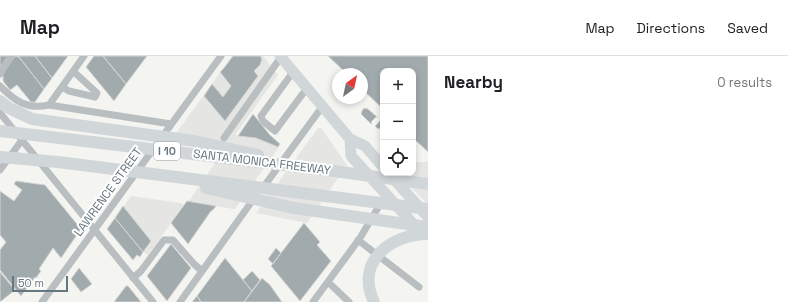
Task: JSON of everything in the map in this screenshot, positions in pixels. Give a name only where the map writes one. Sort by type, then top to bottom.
[{"type":"highway","points":[[0,101],[9,108],[32,119],[194,141],[334,171]]},
{"type":"highway","name":"SANTA MONICA FREEWAY","points":[[0,131],[334,171],[428,184]]},
{"type":"highway","name":"I 10","points":[[0,156],[428,209]]},
{"type":"highway","points":[[137,172],[294,208],[428,227]]},
{"type":"highway","points":[[374,302],[369,285],[369,274],[378,255],[391,242],[416,235],[428,234]]},
{"type":"main road","points":[[280,57],[350,139],[365,146],[380,164]]},
{"type":"main road","points":[[350,139],[352,156],[428,240]]},
{"type":"main road","points":[[391,176],[428,217]]},
{"type":"street","points":[[0,74],[11,56]]},
{"type":"street","points":[[49,105],[84,56]]},
{"type":"street","name":"LAWRENCE STREET","points":[[42,302],[221,56]]},
{"type":"street","points":[[224,138],[280,57]]},
{"type":"street","points":[[62,87],[69,91],[95,97],[97,94],[73,71]]},
{"type":"street","points":[[293,72],[261,116],[264,121],[275,131],[307,88]]},
{"type":"street","points":[[0,86],[17,101],[32,107],[49,105],[171,124]]},
{"type":"street","points":[[180,302],[322,107]]},
{"type":"street","points":[[0,112],[153,302]]},
{"type":"street","points":[[0,170],[22,140]]},
{"type":"street","points":[[313,302],[358,240],[386,194]]},
{"type":"street","points":[[133,278],[142,271],[164,240],[173,240],[202,271]]},
{"type":"street","points":[[358,240],[419,287]]},
{"type":"street","points":[[328,282],[349,302]]},
{"type":"shaded area","points":[[232,56],[263,56],[278,75],[235,135],[256,138],[279,147],[235,209],[189,201],[228,144],[174,136]]},
{"type":"shaded area","points":[[318,128],[321,128],[347,165],[307,223],[256,213]]},
{"type":"shaded area","points":[[416,162],[428,162],[428,205],[401,176],[416,176]]},
{"type":"shaded area","points":[[131,196],[181,203],[184,205],[148,255],[143,252],[115,218]]},
{"type":"building","points":[[0,56],[9,56],[0,67]]},
{"type":"building","points":[[15,56],[19,57],[44,89],[35,102],[31,102],[17,85],[10,90],[3,81],[3,73]]},
{"type":"building","points":[[35,56],[52,78],[44,89],[19,57]]},
{"type":"building","points":[[35,56],[68,56],[52,78]]},
{"type":"building","points":[[94,56],[103,56],[126,84],[114,101],[86,67]]},
{"type":"building","points":[[103,56],[147,56],[126,84]]},
{"type":"building","points":[[233,56],[260,56],[262,59],[260,65],[254,71],[258,76],[225,121],[204,96],[212,84],[223,97],[231,86],[220,72]]},
{"type":"building","points":[[328,56],[428,56],[428,152],[416,141],[416,68],[380,68],[380,106],[368,95],[368,68],[341,68]]},
{"type":"building","points":[[364,108],[368,109],[377,117],[371,122],[371,124],[361,114]]},
{"type":"building","points":[[253,114],[270,135],[280,144],[278,147],[256,138],[238,136]]},
{"type":"building","points":[[380,121],[380,128],[378,129],[375,126]]},
{"type":"building","points":[[16,181],[45,185],[81,229],[61,258],[53,248],[39,269],[41,271],[21,296],[0,270],[0,250],[6,242],[0,235],[0,191],[14,201],[22,190],[14,184]]},
{"type":"building","points":[[187,201],[216,206],[188,244],[171,223]]},
{"type":"building","points":[[123,206],[151,241],[143,252],[115,218]]},
{"type":"building","points":[[115,218],[143,252],[140,257],[137,255],[133,260],[107,229]]},
{"type":"building","points":[[304,223],[320,242],[317,245],[331,261],[300,301],[271,266]]},
{"type":"building","points":[[171,244],[191,268],[167,301],[147,276]]},
{"type":"building","points":[[276,248],[281,253],[273,264],[268,259]]},
{"type":"building","points":[[225,258],[252,291],[244,302],[201,302],[197,296]]},
{"type":"building","points":[[79,268],[92,284],[81,292],[71,279]]},
{"type":"building","points":[[252,271],[260,280],[252,291],[243,280]]},
{"type":"building","points":[[0,272],[15,290],[0,302]]},
{"type":"building","points":[[262,278],[270,285],[282,302],[244,302]]},
{"type":"building","points":[[126,286],[128,286],[141,302],[114,302]]},
{"type":"building","points":[[197,296],[201,302],[192,302]]}]
